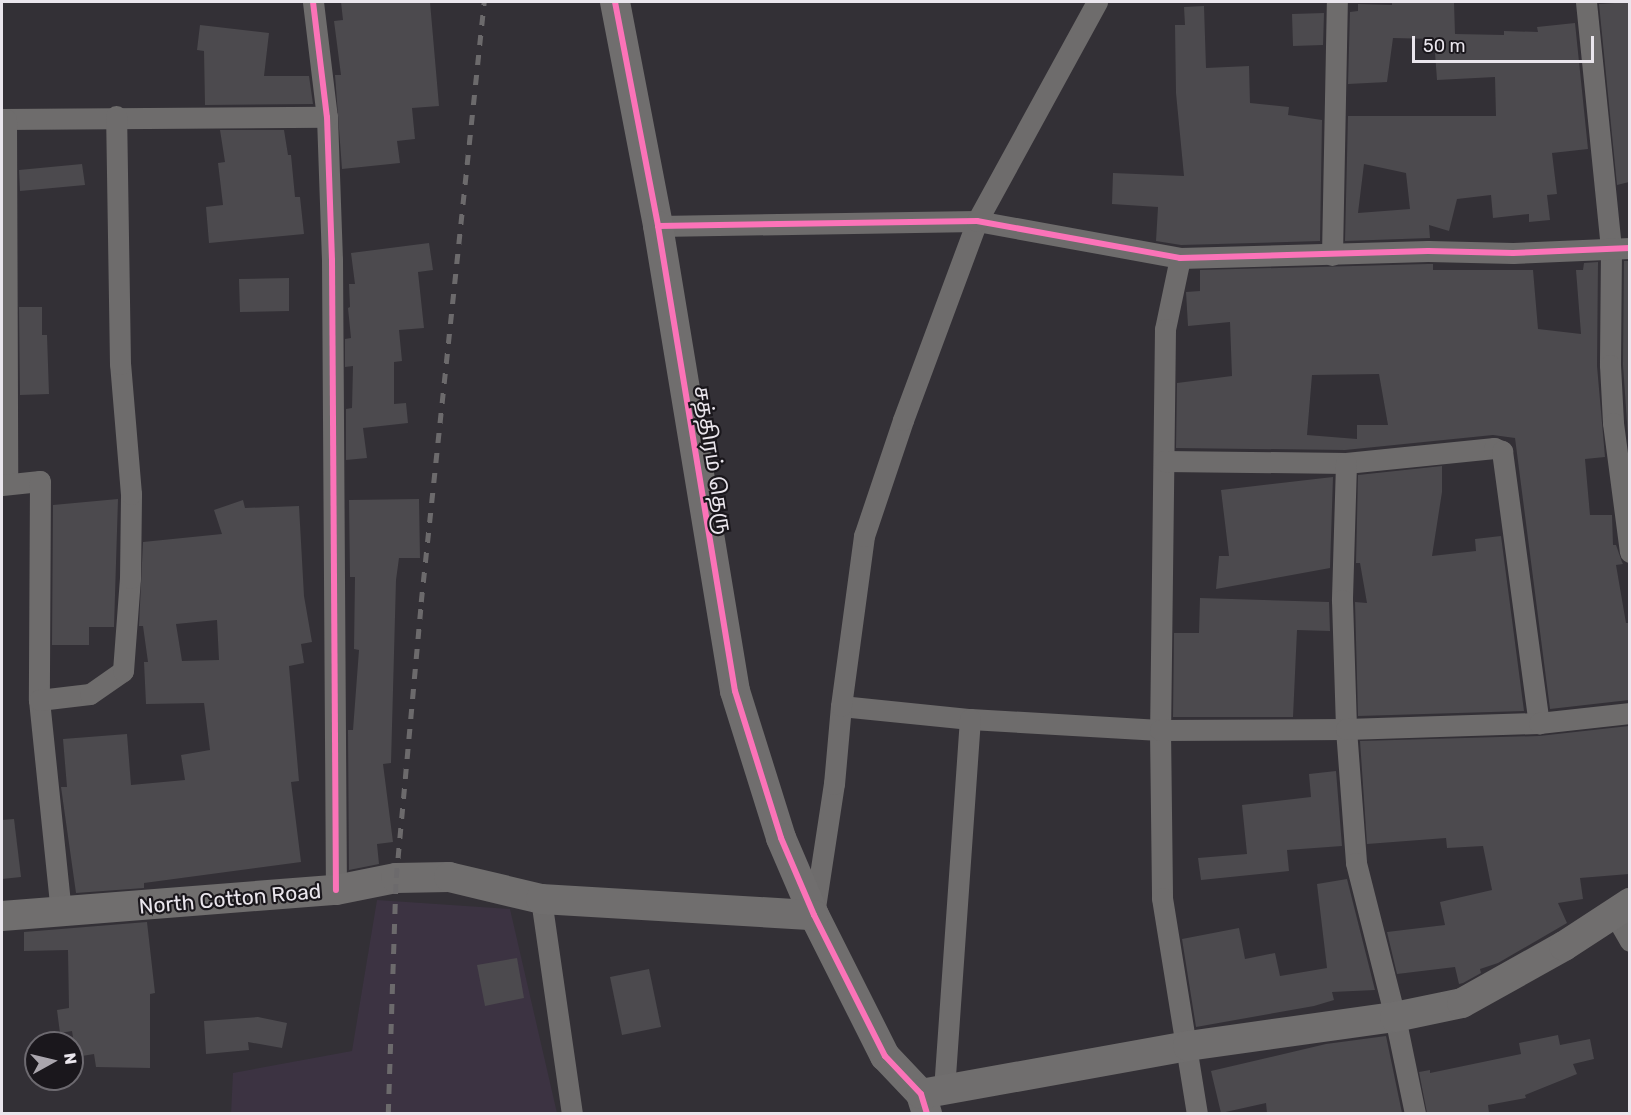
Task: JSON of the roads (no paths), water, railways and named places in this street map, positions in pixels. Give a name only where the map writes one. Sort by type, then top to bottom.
[{"type":"street","points":[[312,2],[327,117],[332,260],[336,890]]},
{"type":"street","name":"சத்திரம் தெரு","points":[[615,2],[658,226],[735,691],[781,837],[814,915],[885,1056],[931,1099]]},
{"type":"street","points":[[814,915],[834,784],[841,706],[864,536],[903,420],[977,221],[1097,2]]},
{"type":"street","points":[[1332,255],[1337,2]]},
{"type":"street","points":[[1586,2],[1620,248],[1610,365],[1612,411],[1629,552]]},
{"type":"street","points":[[61,913],[39,700],[40,481],[4,484],[4,119],[116,116],[327,117]]},
{"type":"street","points":[[39,700],[90,694],[123,671],[130,578],[131,494],[120,364],[116,116]]},
{"type":"street","points":[[658,226],[977,221],[1180,258],[1620,248]]},
{"type":"street","points":[[1180,258],[1166,329],[1160,730],[1162,898],[1188,1046],[1197,1113]]},
{"type":"street","points":[[1164,461],[1346,463],[1494,448],[1502,451],[1539,723]]},
{"type":"street","points":[[1346,463],[1342,600],[1346,729],[1356,862],[1395,1017],[1415,1113]]},
{"type":"street","points":[[841,706],[970,719],[1160,730],[1346,729],[1539,723],[1629,713]]},
{"type":"street","points":[[970,719],[931,1099],[1188,1046],[1395,1017],[1462,1003],[1622,909],[1629,941]]},
{"type":"street","name":"North Cotton Road","points":[[2,916],[336,890],[396,878],[449,877],[541,899],[814,915]]},
{"type":"street","points":[[541,899],[572,1113]]},
{"type":"railway","points":[[388,1114],[396,878],[421,602],[484,2]]}]
